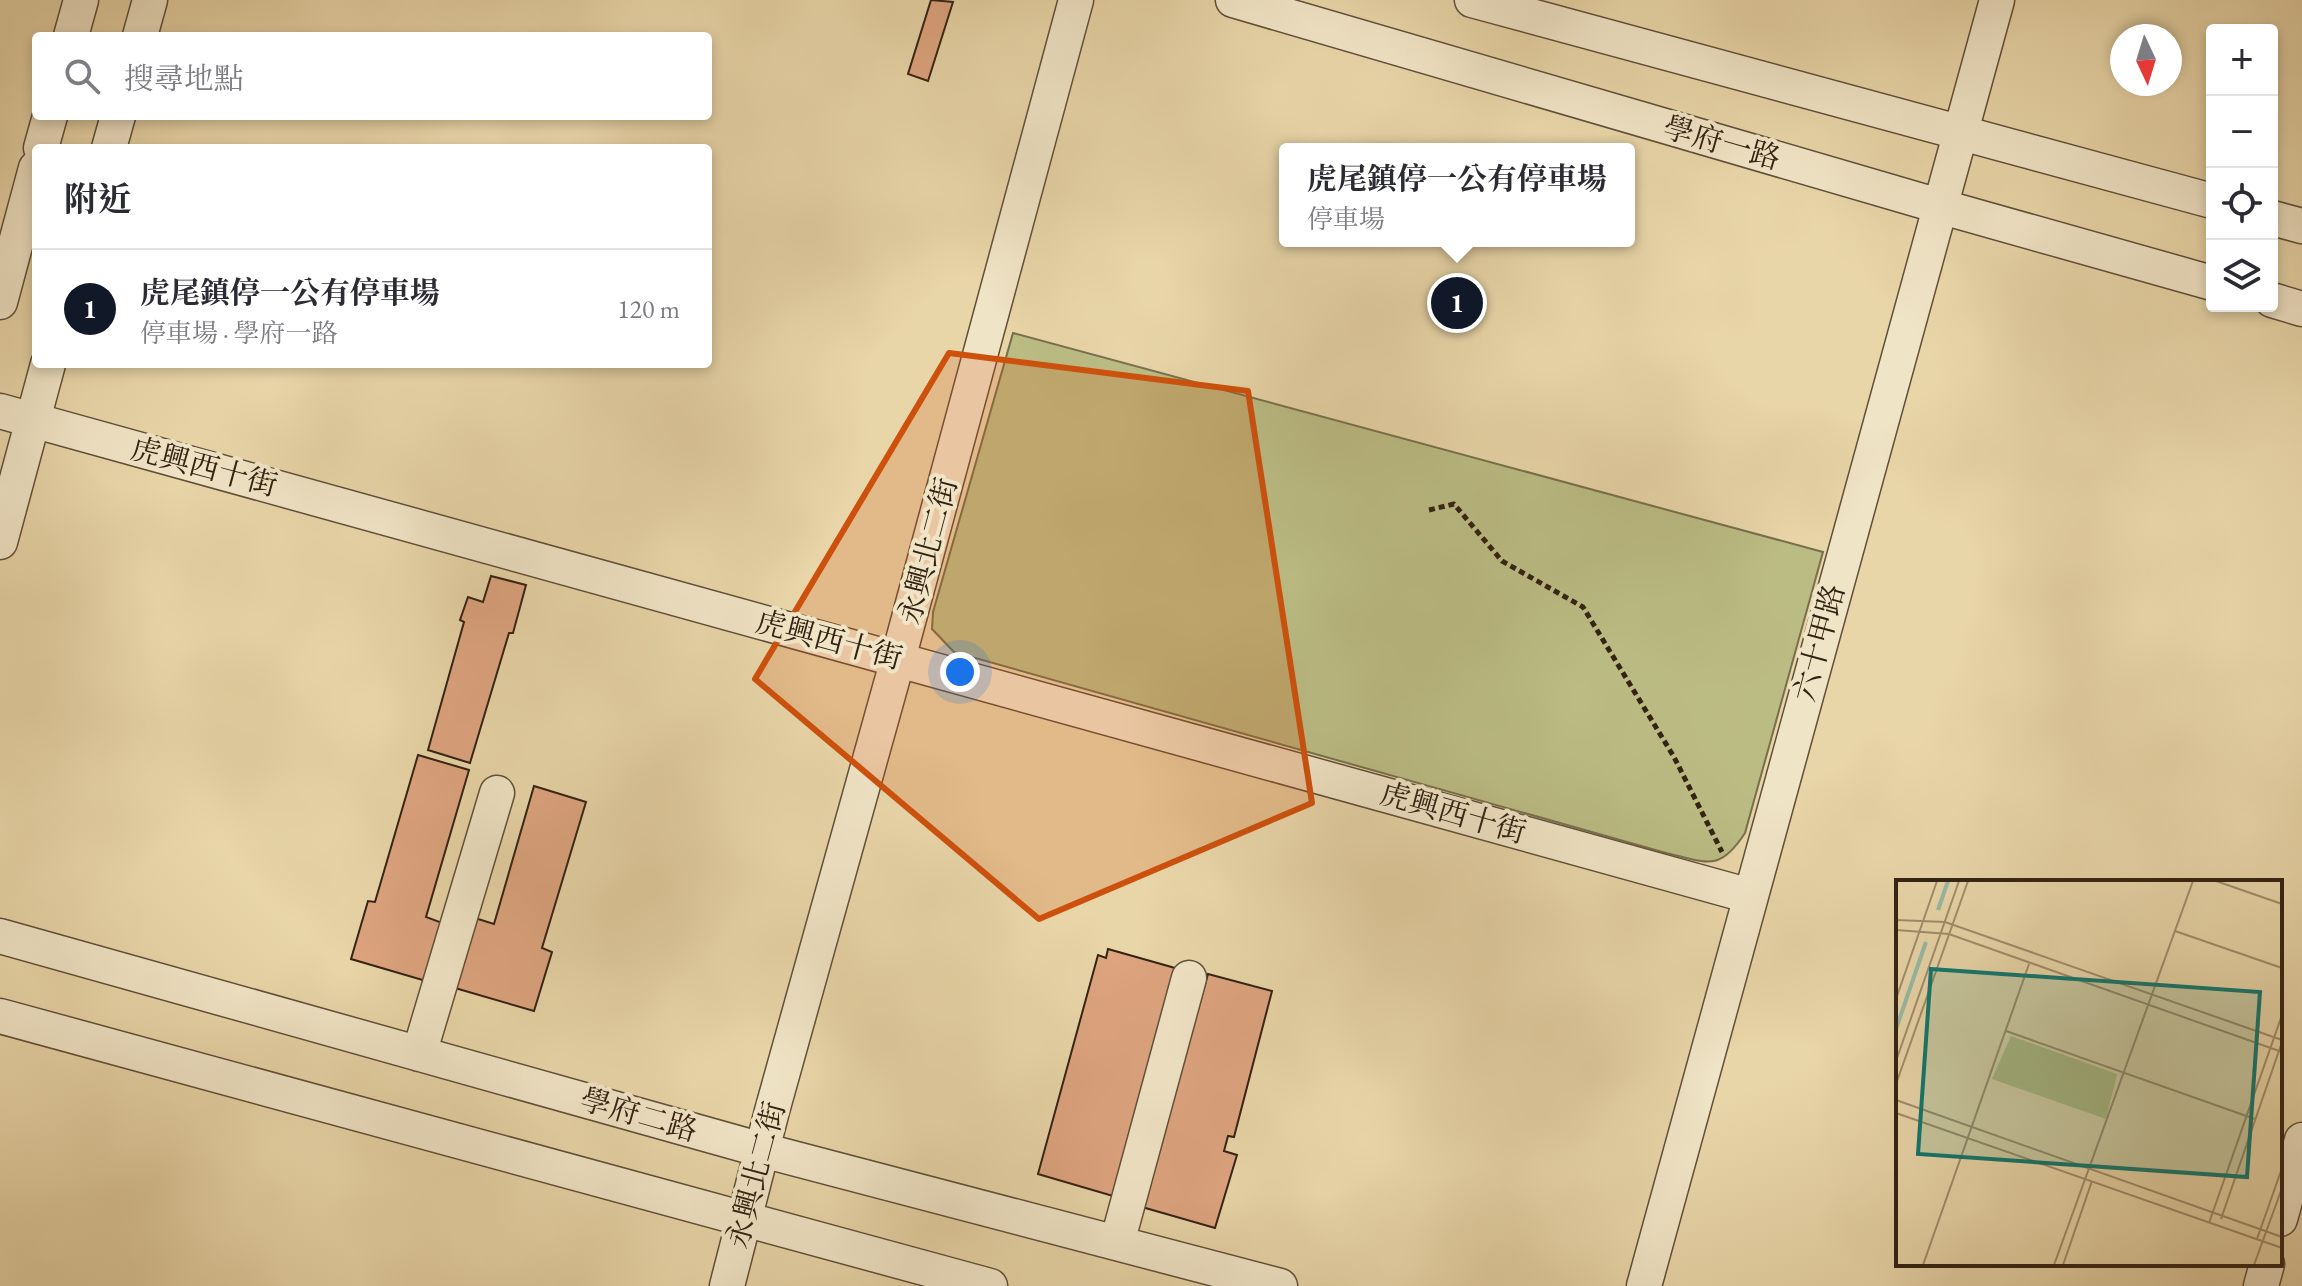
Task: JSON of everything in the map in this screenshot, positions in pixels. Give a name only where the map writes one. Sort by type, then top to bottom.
[{"type":"street","points":[[72,32],[81,0]]},
{"type":"street","points":[[141,32],[150,0]]},
{"type":"street","name":"永興北二街","points":[[727,1286],[1076,0]]},
{"type":"street","name":"學府一路","points":[[1233,0],[2206,281]]},
{"type":"street","points":[[1472,0],[2206,199]]},
{"type":"street","name":"六十甲路","points":[[1644,1286],[1997,0]]},
{"type":"street","points":[[42,144],[49,120]]},
{"type":"street","points":[[110,144],[117,120]]},
{"type":"street","points":[[0,302],[32,183]]},
{"type":"street","points":[[2278,220],[2302,226]]},
{"type":"street","points":[[2278,302],[2302,309]]},
{"type":"street","points":[[0,542],[16,415],[45,368]]},
{"type":"street","name":"虎興西十街","points":[[16,415],[1750,896]]},
{"type":"street","points":[[419,1054],[497,793]]},
{"type":"street","name":"學府二路","points":[[0,936],[762,1150],[1280,1286]]},
{"type":"street","points":[[1117,1243],[1189,978]]},
{"type":"street","points":[[0,1016],[990,1286]]},
{"type":"street","points":[[2282,1212],[2302,1140]]},
{"type":"street","points":[[2261,1286],[2266,1266]]},
{"type":"path","points":[[1429,510],[1454,504],[1502,561],[1583,607],[1674,757],[1723,852]]},
{"type":"highlighted area","points":[[949,353],[1248,391],[1312,803],[1039,919],[755,679]]},
{"type":"green space","points":[[1013,333],[1823,552],[1745,833],[1736,846],[1719,859],[1711,861],[1666,853],[954,652],[932,629],[933,612]]},
{"type":"building","points":[[931,0],[953,2],[928,81],[908,74]]},
{"type":"building","points":[[491,576],[526,585],[470,763],[428,750],[464,622],[460,620],[468,597],[483,602]]},
{"type":"building","points":[[418,755],[469,770],[426,917],[445,924],[426,981],[351,959],[368,901],[375,902]]},
{"type":"building","points":[[534,786],[586,802],[542,948],[552,952],[534,1011],[455,988],[475,918],[494,924]]},
{"type":"building","points":[[1108,949],[1175,968],[1113,1196],[1038,1174],[1098,955],[1106,958]]},
{"type":"building","points":[[1208,974],[1272,991],[1234,1137],[1228,1136],[1224,1151],[1237,1155],[1215,1228],[1142,1207]]},
{"type":"place","name":"虎尾鎮停一公有停車場","points":[[1457,303]]}]
